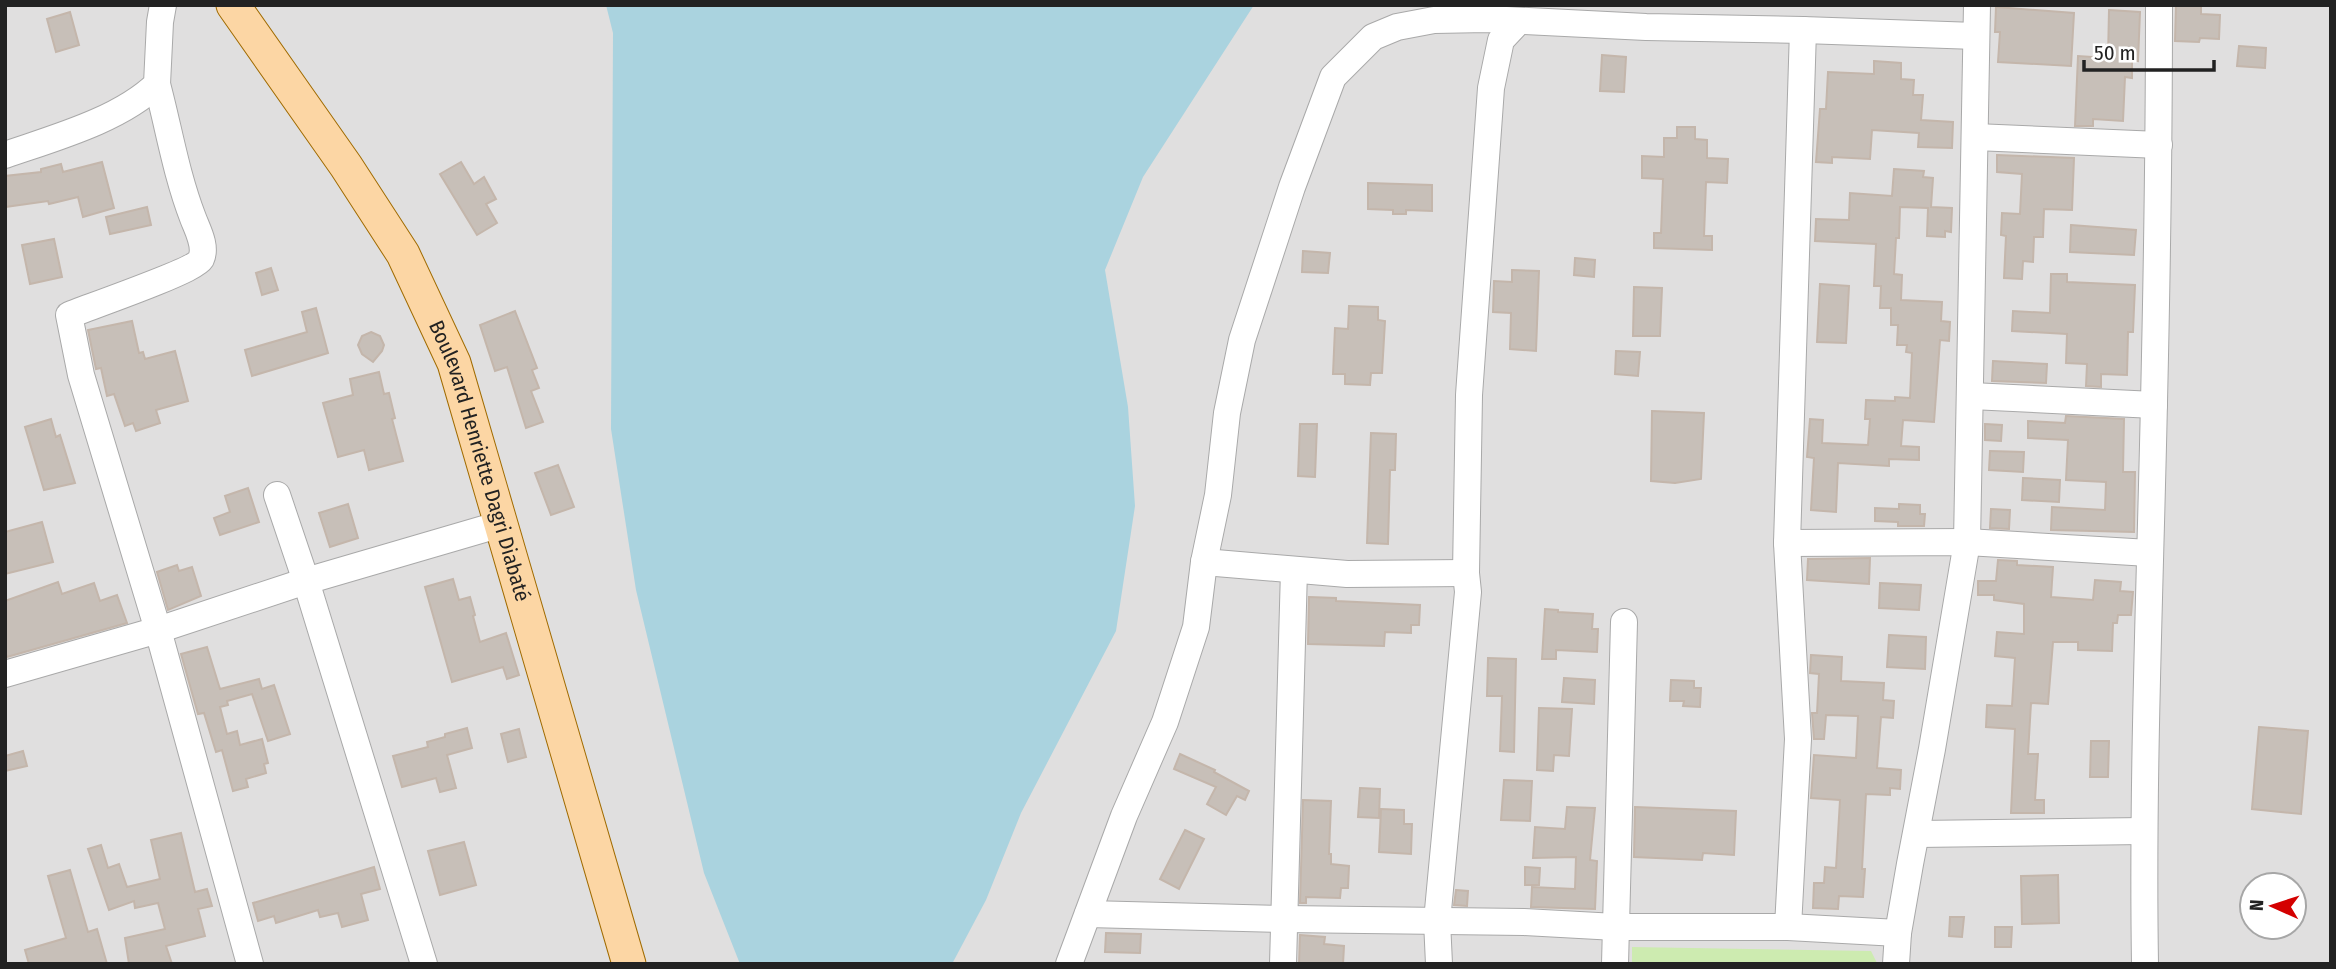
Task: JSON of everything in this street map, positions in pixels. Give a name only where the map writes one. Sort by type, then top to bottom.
[{"type":"main road","name":"Boulevard Henriette Dagri Diabaté","points":[[233,5],[346,166],[403,254],[454,363],[629,964]]},
{"type":"street","points":[[163,5],[158,84],[177,174],[200,236],[201,259],[194,266],[162,280],[69,315],[81,375],[158,630],[250,964]]},
{"type":"street","points":[[1896,964],[1898,933],[1968,542],[1978,5]]},
{"type":"street","points":[[2145,964],[2143,831],[2154,405],[2159,5]]},
{"type":"street","points":[[1069,964],[1124,816],[1165,722],[1196,627],[1204,562],[1218,495],[1227,413],[1242,340],[1292,187],[1333,77],[1373,37],[1397,27],[1434,20],[1976,36]]},
{"type":"street","points":[[1439,964],[1437,921],[1468,592],[1469,395],[1491,88],[1501,40],[1519,21]]},
{"type":"street","points":[[1788,927],[1798,739],[1787,543],[1803,30]]},
{"type":"street","points":[[5,155],[125,107],[158,84]]},
{"type":"street","points":[[1975,137],[2159,145]]},
{"type":"street","points":[[1970,396],[2154,405]]},
{"type":"street","points":[[276,495],[306,581],[424,964]]},
{"type":"street","points":[[5,674],[158,630],[306,581],[501,524]]},
{"type":"street","points":[[1787,543],[1968,542],[2149,553]]},
{"type":"street","points":[[1204,562],[1347,574],[1466,573]]},
{"type":"street","points":[[1283,964],[1294,570]]},
{"type":"street","points":[[1615,964],[1624,622]]},
{"type":"street","points":[[1917,834],[2143,831]]},
{"type":"street","points":[[1088,914],[1524,922],[1616,927],[1788,927],[1898,933]]},
{"type":"shaded area","points":[[5,5],[2331,5],[2331,964],[5,964]]},
{"type":"green space","points":[[1632,947],[1871,951],[1877,963],[1632,964]]},
{"type":"water","points":[[606,5],[1254,5],[1143,177],[1105,270],[1128,407],[1135,506],[1116,631],[1021,813],[986,900],[952,964],[740,964],[704,873],[636,590],[611,429],[613,33]]},
{"type":"building","points":[[2176,5],[2201,5],[2201,14],[2220,15],[2219,39],[2175,41]]},
{"type":"building","points":[[1996,7],[2074,13],[2071,66],[1998,62],[2000,32],[1995,32]]},
{"type":"building","points":[[2109,10],[2140,12],[2138,61],[2132,60],[2132,78],[2125,77],[2123,121],[2093,119],[2093,126],[2075,126],[2078,56],[2108,58]]},
{"type":"building","points":[[70,12],[79,45],[56,52],[47,19]]},
{"type":"building","points":[[2239,46],[2266,48],[2265,68],[2237,66]]},
{"type":"building","points":[[1602,55],[1626,57],[1624,92],[1600,91]]},
{"type":"building","points":[[1874,61],[1901,63],[1901,79],[1914,80],[1913,95],[1923,95],[1921,120],[1953,122],[1952,148],[1918,147],[1919,133],[1872,130],[1870,159],[1832,157],[1832,163],[1816,162],[1820,109],[1826,109],[1828,72],[1874,74]]},
{"type":"building","points":[[1677,127],[1695,127],[1695,139],[1707,140],[1707,158],[1728,159],[1727,183],[1706,182],[1704,236],[1712,236],[1712,250],[1654,248],[1654,233],[1661,233],[1663,179],[1642,178],[1642,156],[1664,157],[1664,138],[1677,138]]},
{"type":"building","points":[[1997,155],[2074,158],[2072,210],[2044,209],[2043,237],[2034,237],[2033,262],[2023,261],[2022,279],[2004,278],[2006,236],[2001,235],[2002,213],[2020,214],[2022,174],[1997,172]]},
{"type":"building","points":[[102,162],[114,208],[83,217],[78,197],[49,204],[48,201],[5,207],[5,176],[41,172],[41,169],[61,164],[63,172]]},
{"type":"building","points":[[461,162],[474,184],[484,177],[496,199],[486,204],[497,223],[477,235],[440,174]]},
{"type":"building","points":[[1894,169],[1924,171],[1923,177],[1933,178],[1931,207],[1952,208],[1951,232],[1945,231],[1945,237],[1927,236],[1928,208],[1900,207],[1899,238],[1896,238],[1894,274],[1902,275],[1901,300],[1942,302],[1941,321],[1950,322],[1949,341],[1940,340],[1934,422],[1903,420],[1901,446],[1919,447],[1919,460],[1889,459],[1889,466],[1838,463],[1836,512],[1811,510],[1814,458],[1807,457],[1810,419],[1823,420],[1822,443],[1868,445],[1870,419],[1865,419],[1866,400],[1895,401],[1895,397],[1910,398],[1912,353],[1906,352],[1907,345],[1897,345],[1898,325],[1891,325],[1891,308],[1880,308],[1881,286],[1874,286],[1876,244],[1815,241],[1816,219],[1849,220],[1850,193],[1892,196]]},
{"type":"building","points":[[1368,183],[1432,185],[1432,211],[1406,210],[1406,214],[1393,214],[1393,210],[1368,209]]},
{"type":"building","points":[[147,207],[151,225],[110,234],[106,217]]},
{"type":"building","points":[[2071,225],[2136,230],[2134,255],[2070,252]]},
{"type":"building","points":[[54,239],[62,277],[30,284],[22,245]]},
{"type":"building","points":[[1303,251],[1330,253],[1328,273],[1302,272]]},
{"type":"building","points":[[1575,258],[1595,260],[1594,277],[1574,275]]},
{"type":"building","points":[[271,268],[278,290],[262,295],[256,273]]},
{"type":"building","points":[[1512,270],[1539,271],[1536,351],[1510,349],[1511,313],[1493,312],[1494,281],[1512,282]]},
{"type":"building","points":[[2051,274],[2067,274],[2067,282],[2135,285],[2133,332],[2128,332],[2127,375],[2101,374],[2101,387],[2086,386],[2087,364],[2066,363],[2067,334],[2012,331],[2013,311],[2050,313]]},
{"type":"building","points":[[1820,284],[1849,286],[1846,343],[1817,342]]},
{"type":"building","points":[[1634,287],[1662,288],[1660,336],[1633,336]]},
{"type":"building","points":[[1349,306],[1378,307],[1378,320],[1385,321],[1382,373],[1371,373],[1370,385],[1345,384],[1345,374],[1333,374],[1335,328],[1348,329]]},
{"type":"building","points":[[316,308],[328,353],[252,376],[245,350],[307,332],[302,312]]},
{"type":"building","points":[[515,311],[537,368],[532,370],[539,388],[531,391],[543,422],[526,428],[507,367],[495,371],[480,325]]},
{"type":"building","points":[[132,321],[139,353],[143,352],[145,359],[175,351],[188,401],[156,410],[160,423],[136,431],[133,423],[125,426],[114,394],[107,396],[101,368],[96,369],[88,330]]},
{"type":"building","points":[[371,332],[380,336],[384,345],[373,362],[362,354],[358,345],[362,336]]},
{"type":"building","points":[[1616,351],[1640,352],[1638,376],[1615,374]]},
{"type":"building","points":[[1993,361],[2047,364],[2046,383],[1992,381]]},
{"type":"building","points":[[379,372],[384,394],[389,393],[395,418],[392,419],[403,461],[369,470],[364,450],[338,457],[323,403],[353,395],[350,379]]},
{"type":"building","points":[[1652,411],[1704,413],[1701,479],[1675,483],[1651,481]]},
{"type":"building","points":[[2066,416],[2124,419],[2123,472],[2135,472],[2134,532],[2051,530],[2052,507],[2105,510],[2106,482],[2066,480],[2068,440],[2028,438],[2028,421],[2065,423]]},
{"type":"building","points":[[51,419],[56,437],[60,435],[75,483],[44,490],[25,427]]},
{"type":"building","points":[[1300,424],[1317,424],[1315,477],[1298,476]]},
{"type":"building","points":[[1985,424],[2002,425],[2001,441],[1985,440]]},
{"type":"building","points":[[1371,433],[1396,434],[1395,470],[1390,470],[1388,544],[1367,543]]},
{"type":"building","points":[[1990,451],[2024,452],[2023,472],[1989,470]]},
{"type":"building","points":[[558,465],[574,507],[551,515],[535,473]]},
{"type":"building","points":[[2023,478],[2060,480],[2059,502],[2022,500]]},
{"type":"building","points":[[248,488],[259,522],[220,535],[214,518],[230,512],[225,496]]},
{"type":"building","points":[[348,504],[358,538],[330,547],[319,513]]},
{"type":"building","points":[[1899,504],[1920,505],[1920,514],[1925,514],[1924,526],[1898,526],[1898,522],[1875,521],[1875,508],[1899,509]]},
{"type":"building","points":[[1991,509],[2010,510],[2009,529],[1990,528]]},
{"type":"building","points":[[42,522],[53,562],[5,574],[5,532]]},
{"type":"building","points":[[1870,558],[1869,584],[1807,580],[1808,559]]},
{"type":"building","points":[[1998,560],[2017,561],[2017,565],[2053,567],[2051,597],[2093,600],[2095,580],[2121,582],[2120,591],[2133,592],[2131,615],[2118,615],[2117,623],[2113,623],[2112,651],[2078,650],[2078,642],[2053,642],[2048,704],[2031,703],[2028,754],[2038,754],[2035,800],[2044,800],[2044,813],[2011,813],[2015,729],[1986,727],[1987,705],[2012,706],[2015,658],[1995,656],[1997,632],[2024,634],[2024,604],[1994,600],[1994,595],[1978,595],[1978,581],[1996,581]]},
{"type":"building","points":[[177,565],[179,571],[192,567],[201,596],[168,610],[157,572]]},
{"type":"building","points":[[453,579],[459,600],[470,597],[480,642],[506,633],[519,675],[507,679],[503,667],[452,682],[425,587]]},
{"type":"building","points":[[58,582],[62,594],[94,583],[100,601],[117,595],[127,623],[7,657],[5,601]]},
{"type":"building","points":[[1880,583],[1921,585],[1919,610],[1879,608]]},
{"type":"building","points":[[1309,597],[1420,605],[1419,625],[1411,625],[1411,633],[1385,632],[1384,646],[1308,644]]},
{"type":"building","points":[[1545,609],[1593,614],[1592,629],[1598,629],[1597,652],[1556,650],[1556,659],[1542,659]]},
{"type":"building","points":[[1889,635],[1926,637],[1925,669],[1887,667]]},
{"type":"building","points":[[207,647],[220,689],[259,679],[262,689],[274,685],[290,734],[268,741],[252,694],[227,701],[228,705],[220,707],[227,734],[237,731],[240,745],[262,739],[268,763],[264,764],[266,773],[246,779],[248,787],[233,791],[222,750],[216,752],[204,713],[198,714],[181,654]]},
{"type":"building","points":[[1811,655],[1842,657],[1841,681],[1884,683],[1883,700],[1894,701],[1893,718],[1881,717],[1877,768],[1901,770],[1900,789],[1890,788],[1890,795],[1866,794],[1863,897],[1839,896],[1838,909],[1813,908],[1814,883],[1824,883],[1825,867],[1836,868],[1840,800],[1811,798],[1814,755],[1856,758],[1858,716],[1826,715],[1824,739],[1814,739],[1812,713],[1817,713],[1819,674],[1810,673]]},
{"type":"building","points":[[1488,658],[1516,659],[1514,752],[1500,751],[1502,696],[1487,696]]},
{"type":"building","points":[[1564,678],[1595,680],[1594,704],[1562,702]]},
{"type":"building","points":[[1671,680],[1694,681],[1694,688],[1701,688],[1700,707],[1683,706],[1684,701],[1670,701]]},
{"type":"building","points":[[1539,708],[1572,709],[1569,756],[1554,755],[1553,771],[1537,770]]},
{"type":"building","points":[[2259,727],[2308,731],[2301,814],[2252,809]]},
{"type":"building","points":[[467,728],[472,748],[447,755],[456,788],[440,792],[436,778],[402,787],[393,756],[428,747],[427,742]]},
{"type":"building","points":[[519,729],[526,757],[508,762],[501,734]]},
{"type":"building","points":[[2091,741],[2109,741],[2108,777],[2090,777]]},
{"type":"building","points":[[23,751],[27,766],[5,771],[5,756]]},
{"type":"building","points":[[1180,754],[1215,770],[1214,772],[1249,791],[1245,800],[1237,796],[1226,815],[1207,804],[1216,787],[1174,769]]},
{"type":"building","points":[[1504,780],[1532,781],[1530,821],[1501,820]]},
{"type":"building","points":[[1360,788],[1380,789],[1379,818],[1358,817]]},
{"type":"building","points":[[1303,800],[1331,801],[1331,864],[1349,866],[1348,888],[1341,888],[1340,898],[1306,897],[1306,903],[1300,903]]},
{"type":"building","points":[[1567,807],[1595,808],[1590,860],[1597,861],[1595,909],[1531,907],[1532,887],[1575,889],[1576,857],[1533,858],[1535,827],[1565,829]]},
{"type":"building","points":[[1635,807],[1736,811],[1734,855],[1703,853],[1702,860],[1634,857]]},
{"type":"building","points":[[1381,809],[1404,810],[1404,824],[1412,824],[1411,854],[1379,852]]},
{"type":"building","points":[[1185,830],[1204,839],[1179,889],[1160,879]]},
{"type":"building","points":[[181,833],[195,892],[207,889],[212,906],[198,909],[205,936],[166,946],[172,964],[129,964],[125,938],[165,929],[158,903],[135,908],[134,901],[109,910],[88,849],[101,845],[108,868],[119,864],[127,887],[160,879],[151,840]]},
{"type":"building","points":[[464,842],[476,885],[440,895],[428,851]]},
{"type":"building","points":[[374,867],[380,889],[361,894],[368,920],[342,927],[338,913],[320,917],[318,910],[276,923],[274,916],[258,921],[253,903]]},
{"type":"building","points":[[1525,867],[1540,868],[1539,885],[1525,885]]},
{"type":"building","points":[[70,870],[88,932],[97,929],[107,964],[29,964],[25,950],[66,938],[48,876]]},
{"type":"building","points":[[2058,875],[2059,923],[2022,924],[2021,876]]},
{"type":"building","points":[[1456,890],[1468,891],[1467,906],[1454,905]]},
{"type":"building","points":[[1950,917],[1964,917],[1962,937],[1949,936]]},
{"type":"building","points":[[1995,927],[2012,927],[2011,947],[1995,947]]},
{"type":"building","points":[[1106,933],[1141,934],[1140,953],[1105,952]]},
{"type":"building","points":[[1300,935],[1325,937],[1324,944],[1344,946],[1343,964],[1299,964]]}]
